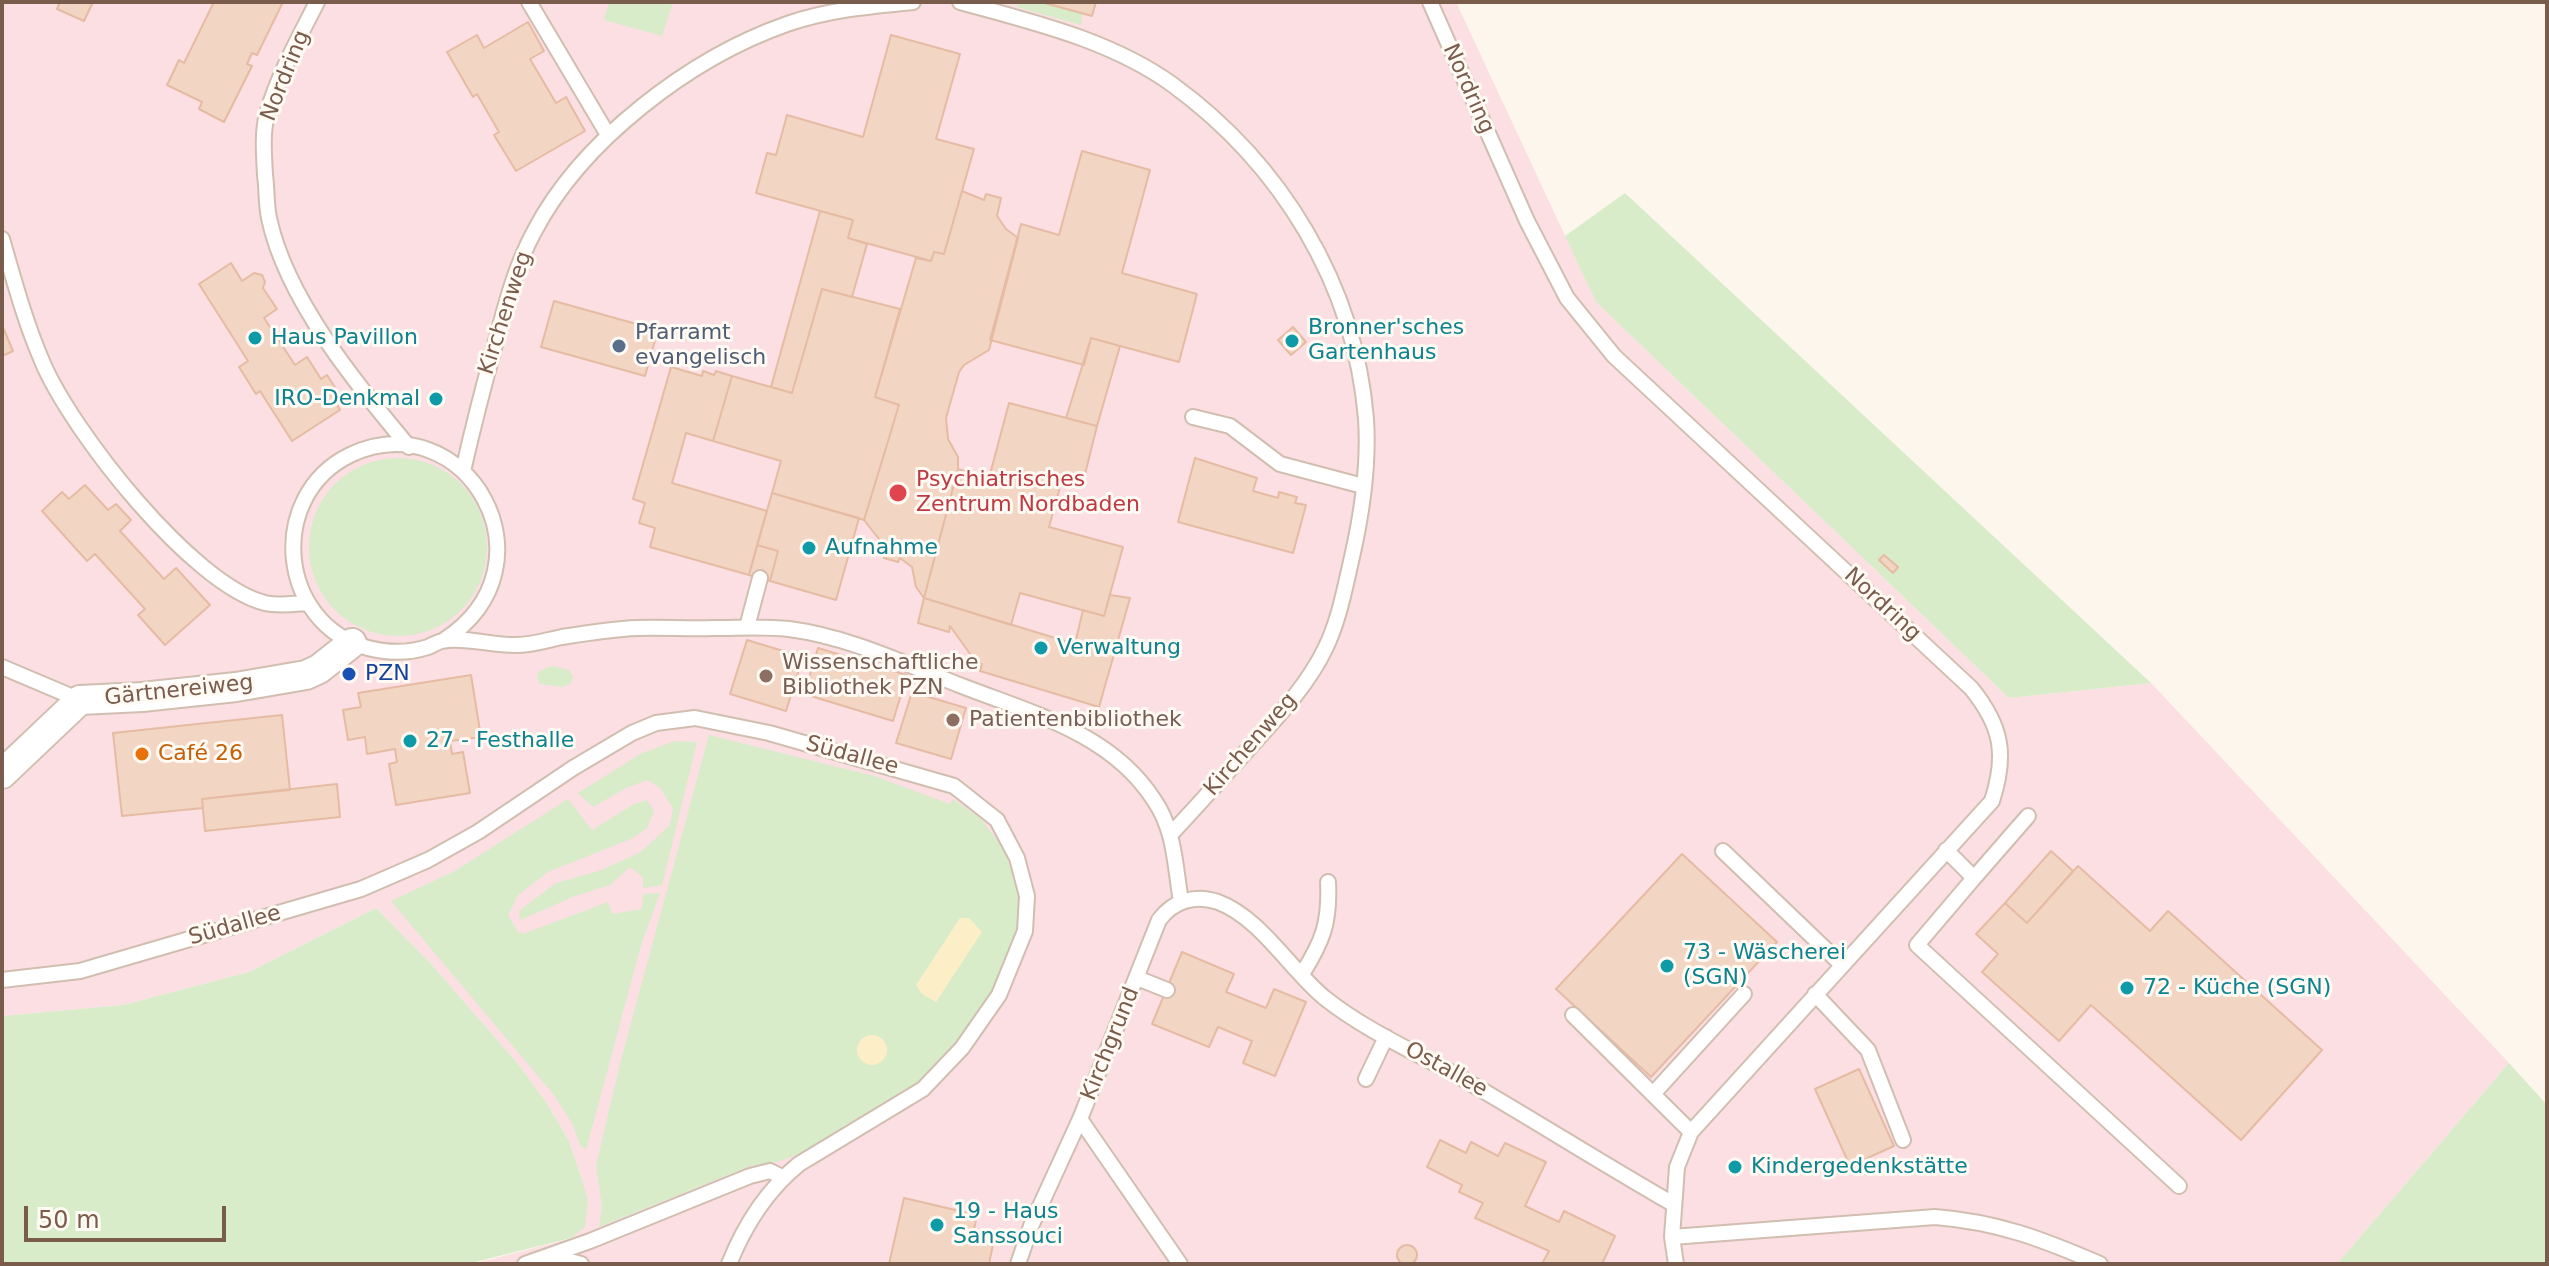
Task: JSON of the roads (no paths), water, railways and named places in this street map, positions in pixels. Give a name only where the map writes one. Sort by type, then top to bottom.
[{"type":"street","name":"Gärtnereiweg","points":[[80,700],[142,697],[295,678],[319,669],[352,643]]},
{"type":"street","points":[[2,774],[80,700]]},
{"type":"lane","name":"Nordring","points":[[317,2],[267,114],[263,142],[269,217],[284,265],[314,319],[346,368],[409,447]]},
{"type":"lane","points":[[529,2],[608,135]]},
{"type":"lane","name":"Kirchenweg","points":[[463,471],[515,273],[533,233],[559,189],[608,135],[646,102],[713,59],[786,24],[863,6],[913,2]]},
{"type":"lane","name":"Kirchenweg","points":[[960,2],[1044,25],[1089,42],[1171,84],[1222,125],[1272,178],[1304,223],[1344,318],[1358,369],[1366,420],[1361,518],[1345,591],[1325,649],[1293,700],[1171,834]]},
{"type":"lane","name":"Nordring","points":[[1430,2],[1527,221],[1574,308],[1614,356],[1971,688],[1986,707],[1996,728],[2001,752],[2000,776],[1992,801],[1691,1132],[1677,1167],[1673,1204]]},
{"type":"lane","points":[[2,239],[42,362],[77,423],[114,473],[163,531],[244,594],[264,602],[285,605],[307,603]]},
{"type":"lane","points":[[1193,417],[1230,426],[1280,464],[1363,486]]},
{"type":"lane","points":[[381,446],[409,447],[437,455],[463,471],[486,500],[494,522],[498,558],[495,574],[481,606],[459,630],[444,640],[428,647],[396,652],[352,643],[325,625],[307,603],[297,581],[292,550],[296,518],[310,490],[330,468],[349,456],[381,446]]},
{"type":"lane","points":[[747,627],[760,578]]},
{"type":"lane","points":[[444,640],[514,646],[638,628],[793,629],[907,662],[961,686],[1032,711],[1085,737],[1132,773],[1153,798],[1171,834],[1181,902]]},
{"type":"lane","name":"Gärtnereiweg","points":[[2,667],[80,700]]},
{"type":"lane","name":"Südallee","points":[[2,980],[80,971],[361,889],[428,860],[478,832],[573,768],[632,733],[656,723],[678,719],[709,720],[876,762],[954,786],[997,820],[1017,858],[1027,896],[1025,931],[999,995],[962,1048],[923,1089],[782,1177],[748,1222],[729,1264]]},
{"type":"lane","points":[[2028,816],[1917,945],[2179,1186]]},
{"type":"lane","points":[[1946,850],[1974,878]]},
{"type":"lane","points":[[1723,851],[1842,965]]},
{"type":"lane","points":[[1302,974],[1325,932],[1329,907],[1328,882]]},
{"type":"lane","name":"Ostallee","points":[[1181,902],[1196,898],[1218,902],[1245,918],[1325,998],[1386,1037],[1560,1134],[1673,1204]]},
{"type":"lane","name":"Kirchgrund","points":[[1180,1264],[1080,1119],[1159,920],[1167,909],[1181,902]]},
{"type":"lane","points":[[1137,978],[1167,990]]},
{"type":"lane","points":[[1653,1094],[1744,994]]},
{"type":"lane","points":[[1815,994],[1868,1050],[1903,1140]]},
{"type":"lane","points":[[1573,1015],[1691,1132]]},
{"type":"lane","points":[[1366,1079],[1386,1037]]},
{"type":"lane","points":[[1018,1264],[1031,1226],[1080,1119]]},
{"type":"lane","points":[[525,1264],[750,1176],[770,1171],[782,1177]]},
{"type":"lane","points":[[1673,1204],[1672,1237],[1676,1264]]},
{"type":"lane","points":[[1672,1237],[1935,1217],[1972,1220],[2032,1235],[2100,1264]]},
{"type":"lane","points":[[551,1255],[581,1264]]},
{"type":"place","name":"Haus Pavillon","points":[[255,338]]},
{"type":"place","name":"Bronner'sches Gartenhaus","points":[[1292,341]]},
{"type":"place","name":"Pfarramt evangelisch","points":[[619,346]]},
{"type":"place","name":"IRO-Denkmal","points":[[436,399]]},
{"type":"place","name":"Psychiatrisches Zentrum Nordbaden","points":[[898,493]]},
{"type":"place","name":"Aufnahme","points":[[809,548]]},
{"type":"place","name":"Verwaltung","points":[[1041,648]]},
{"type":"place","name":"PZN","points":[[349,674]]},
{"type":"place","name":"Wissenschaftliche Bibliothek PZN","points":[[766,676]]},
{"type":"place","name":"Patientenbibliothek","points":[[953,720]]},
{"type":"place","name":"27 - Festhalle","points":[[410,741]]},
{"type":"place","name":"Café 26","points":[[142,754]]},
{"type":"place","name":"73 - Wäscherei (SGN)","points":[[1667,966]]},
{"type":"place","name":"72 - Küche (SGN)","points":[[2127,988]]},
{"type":"place","name":"Kindergedenkstätte","points":[[1735,1167]]},
{"type":"place","name":"19 - Haus Sanssouci","points":[[937,1225]]}]
